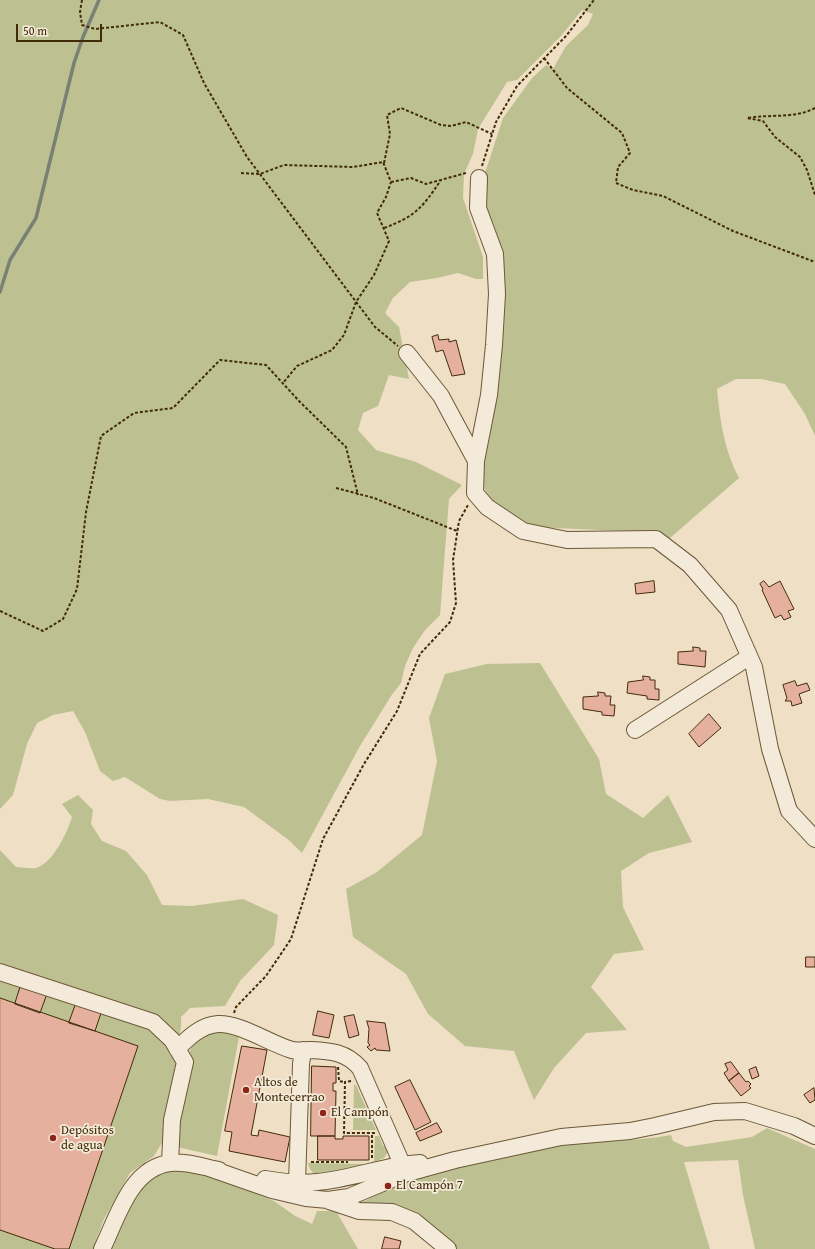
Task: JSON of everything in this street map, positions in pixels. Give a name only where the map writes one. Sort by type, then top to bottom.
[{"type":"street","points":[[473,176],[478,208],[495,254],[497,294],[489,395],[476,461],[475,493],[487,507],[523,531],[567,540],[656,539],[690,565],[729,610],[754,667],[770,749],[789,811],[815,839]]},
{"type":"street","points":[[407,353],[441,396],[476,461]]},
{"type":"street","points":[[635,730],[749,657]]},
{"type":"street","points":[[0,972],[153,1022],[172,1040],[185,1062],[172,1120],[170,1163]]},
{"type":"street","points":[[177,1049],[186,1040],[205,1026],[218,1024],[230,1025],[293,1050],[345,1055],[360,1068],[402,1164]]},
{"type":"street","points":[[303,1050],[301,1064],[297,1183],[306,1198]]},
{"type":"street","points":[[209,1168],[272,1190],[306,1198],[328,1200],[349,1197],[404,1174],[455,1160],[561,1137],[630,1131],[714,1112],[744,1111],[794,1126],[815,1136]]},
{"type":"street","points":[[794,1126],[815,1122]]},
{"type":"street","points":[[102,1249],[135,1185],[150,1170],[170,1163],[184,1163],[275,1181],[297,1183],[318,1182],[402,1164],[455,1160]]},
{"type":"street","points":[[372,1187],[376,1179],[387,1175],[402,1164]]},
{"type":"street","points":[[328,1200],[359,1211],[392,1212],[414,1221],[448,1249]]},
{"type":"path","points":[[82,0],[80,12],[82,25],[95,29],[160,22],[182,36],[204,83],[247,157],[375,327],[407,353]]},
{"type":"path","points":[[391,182],[411,178],[426,184],[442,179],[473,176],[496,122],[517,86],[566,36],[594,0]]},
{"type":"path","points":[[544,58],[567,88],[622,133],[630,152],[618,167],[616,183],[633,190],[663,196],[733,231],[815,262]]},
{"type":"path","points":[[283,383],[297,366],[332,350],[344,335],[356,302],[374,274],[389,241],[377,212],[386,197],[391,182],[384,164],[390,134],[387,115],[401,108],[441,125],[451,126],[466,122],[492,134]]},
{"type":"path","points":[[815,108],[808,112],[747,118],[763,122],[775,137],[800,157],[807,170],[815,195]]},
{"type":"path","points":[[240,173],[260,174],[284,165],[321,168],[353,167],[383,162],[384,164]]},
{"type":"path","points":[[384,228],[407,220],[426,203],[442,179]]},
{"type":"path","points":[[0,611],[43,631],[63,619],[77,589],[86,512],[101,436],[134,413],[173,408],[220,360],[266,365],[346,447],[358,495]]},
{"type":"path","points":[[336,488],[374,498],[457,531]]},
{"type":"path","points":[[230,1025],[236,1007],[266,976],[291,939],[323,839],[364,764],[398,711],[420,654],[450,622],[456,603],[453,560],[457,531],[459,522],[475,493]]},
{"type":"path","points":[[338,1054],[339,1081],[366,1081]]},
{"type":"path","points":[[345,1082],[344,1133],[372,1133],[372,1162]]},
{"type":"path","points":[[311,1162],[349,1162]]},
{"type":"green space","points":[[0,0],[815,0],[815,436],[805,414],[785,384],[761,379],[736,379],[717,389],[721,423],[726,446],[739,478],[670,538],[649,532],[530,527],[509,515],[490,499],[482,484],[481,468],[499,320],[482,209],[484,176],[503,118],[532,78],[546,65],[553,69],[566,46],[588,25],[593,14],[582,10],[561,36],[517,80],[507,82],[478,129],[473,154],[464,174],[463,198],[483,257],[483,279],[476,279],[458,273],[410,282],[393,298],[385,313],[399,327],[409,379],[389,375],[378,406],[363,413],[358,430],[376,450],[416,462],[462,485],[449,499],[440,615],[425,630],[413,648],[405,666],[401,683],[391,696],[360,746],[302,853],[290,841],[244,807],[208,799],[170,801],[160,799],[125,777],[113,781],[100,771],[85,732],[73,711],[53,715],[37,723],[27,744],[13,795],[0,809]]},
{"type":"green space","points":[[540,663],[599,759],[606,794],[643,818],[668,795],[692,842],[649,853],[621,871],[623,907],[644,950],[614,954],[591,987],[627,1030],[586,1033],[554,1068],[534,1100],[514,1051],[465,1046],[428,1014],[406,974],[353,937],[346,889],[377,872],[422,835],[437,761],[429,718],[445,674],[487,664]]},
{"type":"green space","points":[[78,795],[93,810],[91,824],[102,841],[126,851],[147,875],[162,905],[192,906],[243,899],[278,915],[274,945],[240,981],[225,1006],[190,1008],[181,1017],[181,1027],[163,1141],[154,1156],[130,1173],[104,1219],[93,1249],[0,1249],[0,850],[16,867],[36,868],[42,865],[54,854],[67,831],[72,817],[62,804]]},
{"type":"green space","points":[[213,1031],[221,1031],[239,1037],[217,1156],[177,1147],[179,1107],[187,1060],[191,1048],[196,1040]]},
{"type":"green space","points":[[354,1085],[356,1085],[376,1130],[353,1130]]},
{"type":"green space","points":[[767,1128],[815,1149],[815,1249],[755,1249],[743,1195],[738,1160],[684,1162],[710,1249],[455,1249],[446,1242],[352,1204],[367,1200],[380,1189],[396,1183],[477,1162],[538,1149],[573,1144],[643,1139],[671,1135],[673,1141],[686,1147],[752,1137]]},
{"type":"green space","points":[[375,1136],[379,1136],[383,1146],[386,1147],[388,1152],[384,1158],[374,1162]]},
{"type":"green space","points":[[308,1163],[368,1164],[330,1175],[318,1175],[312,1172]]},
{"type":"green space","points":[[176,1170],[191,1170],[218,1178],[274,1201],[295,1216],[312,1224],[317,1211],[336,1211],[358,1249],[111,1249],[135,1198],[145,1183],[156,1176]]},
{"type":"building","points":[[438,335],[439,340],[449,339],[449,342],[456,340],[465,374],[452,376],[443,350],[436,352],[432,337]]},
{"type":"building","points":[[654,581],[655,592],[636,594],[635,584]]},
{"type":"building","points":[[764,581],[769,587],[780,581],[794,609],[788,611],[791,617],[784,620],[781,615],[775,618],[760,584]]},
{"type":"building","points":[[693,647],[700,648],[700,651],[706,651],[705,667],[678,664],[678,652],[693,651]]},
{"type":"building","points":[[643,676],[650,677],[650,680],[655,680],[655,689],[659,689],[659,700],[647,699],[647,696],[627,693],[628,682],[643,680]]},
{"type":"building","points":[[795,681],[797,686],[807,683],[810,690],[799,694],[802,703],[792,706],[791,701],[785,701],[787,698],[783,685]]},
{"type":"building","points":[[598,692],[605,693],[605,696],[611,696],[610,705],[615,705],[614,716],[602,715],[602,712],[583,709],[583,697],[598,696]]},
{"type":"building","points":[[709,714],[721,728],[699,747],[689,734]]},
{"type":"building","points":[[806,957],[815,957],[815,967],[806,967]]},
{"type":"building","points":[[22,982],[48,991],[40,1013],[15,1004]]},
{"type":"building","name":"Depósitos de agua","points":[[0,998],[138,1046],[69,1249],[55,1249],[0,1230]]},
{"type":"building","points":[[77,1001],[102,1010],[95,1031],[69,1023]]},
{"type":"building","points":[[318,1011],[334,1015],[329,1038],[313,1035]]},
{"type":"building","points":[[354,1015],[359,1035],[349,1038],[344,1017]]},
{"type":"building","points":[[367,1021],[385,1023],[390,1051],[376,1050],[375,1048],[371,1051],[367,1047],[370,1045],[368,1043],[369,1029]]},
{"type":"building","name":"Altos de Montecerrao","points":[[242,1046],[267,1050],[251,1135],[258,1136],[259,1130],[290,1137],[285,1162],[229,1151],[232,1132],[225,1131]]},
{"type":"building","points":[[731,1062],[739,1073],[729,1081],[724,1073],[728,1070],[725,1064]]},
{"type":"building","name":"El Campón","points":[[312,1066],[336,1067],[336,1083],[333,1083],[333,1091],[336,1091],[335,1136],[311,1136]]},
{"type":"building","points":[[756,1067],[759,1076],[752,1079],[749,1070]]},
{"type":"building","points":[[739,1073],[746,1082],[748,1081],[751,1084],[749,1086],[751,1088],[741,1096],[729,1081]]},
{"type":"building","points":[[410,1080],[431,1122],[415,1130],[395,1087]]},
{"type":"building","points":[[814,1088],[815,1100],[810,1103],[804,1095]]},
{"type":"building","points":[[437,1123],[442,1132],[420,1141],[416,1133]]},
{"type":"building","name":"El Campón","points":[[318,1136],[335,1136],[335,1139],[343,1139],[343,1136],[369,1136],[369,1160],[318,1160]]},
{"type":"building","points":[[385,1237],[401,1241],[399,1249],[382,1249]]},
{"type":"waterway","points":[[0,292],[10,260],[36,218],[74,63],[83,37],[99,0]]},
{"type":"place","name":"Altos de Montecerrao","points":[[246,1090]]},
{"type":"place","name":"El Campón","points":[[323,1113]]},
{"type":"place","name":"Depósitos de agua","points":[[53,1138]]},
{"type":"place","name":"El Campón 7","points":[[388,1186]]}]
